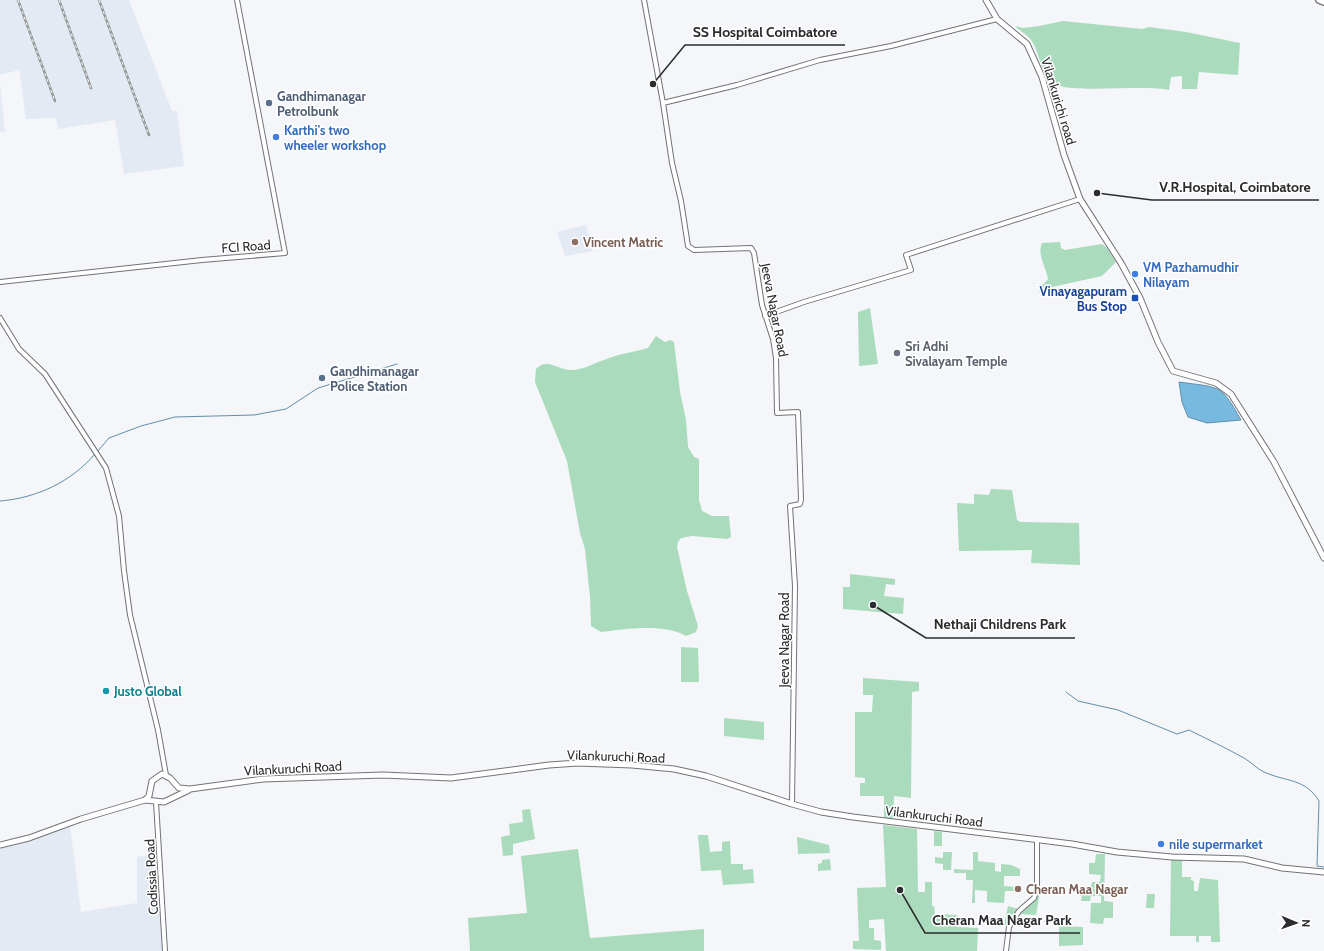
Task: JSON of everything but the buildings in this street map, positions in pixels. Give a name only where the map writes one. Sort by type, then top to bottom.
[{"type":"highway","points":[[1319,0],[1324,2]]},
{"type":"main road","name":"Vilankurichi road","points":[[986,0],[997,19],[1028,44],[1042,77],[1064,155],[1080,199],[1140,298],[1158,342],[1173,371],[1216,383],[1231,394],[1274,462],[1324,558]]},
{"type":"main road","name":"Vilankuruchi Road","points":[[190,789],[262,779],[377,776],[451,778],[549,765],[590,763],[632,764],[674,769],[706,776],[792,804],[821,812],[853,817],[1128,853],[1244,860],[1282,868],[1324,872]]},
{"type":"main road","points":[[145,800],[149,796],[152,781],[162,774],[166,774],[179,788],[190,789]]},
{"type":"main road","points":[[0,845],[29,838],[81,819],[145,800],[156,802],[174,798],[190,789]]},
{"type":"street","name":"FCI Road","points":[[0,282],[202,260],[286,253],[237,0]]},
{"type":"street","name":"Jeeva Nagar Road","points":[[644,0],[664,103],[672,162],[681,201],[688,246],[694,250],[751,248],[754,253],[765,316],[773,339],[776,358],[777,413],[798,412],[801,499],[800,504],[790,506],[795,586],[792,804]]},
{"type":"street","points":[[664,103],[737,85],[820,60],[891,46],[997,19]]},
{"type":"street","points":[[765,316],[804,302],[911,270],[906,255],[1080,199]]},
{"type":"street","points":[[0,318],[19,349],[45,374],[106,468],[112,484],[119,516],[130,615],[158,730],[166,774]]},
{"type":"street","name":"Codissia Road","points":[[156,802],[165,951]]},
{"type":"street","points":[[1006,951],[1008,927],[1019,911],[1034,898],[1037,888],[1037,840]]},
{"type":"shaded area","points":[[0,0],[129,0],[172,111],[177,111],[184,166],[124,174],[115,120],[58,129],[56,118],[26,119],[19,70],[0,75]]},
{"type":"shaded area","points":[[0,82],[5,132],[0,132]]},
{"type":"shaded area","name":"Vincent Matric","points":[[586,225],[593,251],[565,256],[557,232]]},
{"type":"shaded area","points":[[70,826],[81,912],[137,903],[137,857],[156,854],[163,951],[0,951],[0,847],[25,841]]},
{"type":"green space","points":[[1063,21],[1142,29],[1149,27],[1186,32],[1240,43],[1238,75],[1199,72],[1197,89],[1182,89],[1182,76],[1171,77],[1169,90],[1158,88],[1088,89],[1059,86],[1051,82],[1045,74],[1031,40],[1015,26],[1023,28]]},
{"type":"green space","points":[[1060,242],[1061,248],[1065,250],[1102,244],[1107,248],[1116,262],[1102,276],[1052,287],[1039,292],[1039,285],[1044,284],[1048,279],[1041,256],[1042,243]]},
{"type":"green space","points":[[870,308],[878,364],[859,366],[858,312]]},
{"type":"green space","points":[[656,336],[665,342],[670,340],[674,342],[680,392],[686,420],[688,447],[694,457],[699,459],[699,500],[702,511],[712,516],[729,516],[731,537],[727,539],[692,536],[681,538],[678,542],[677,547],[687,591],[698,626],[696,632],[686,636],[667,629],[644,628],[601,632],[591,626],[590,597],[585,549],[580,533],[567,461],[535,382],[536,369],[544,364],[572,370],[580,369],[615,356],[648,348]]},
{"type":"green space","points":[[991,489],[1012,490],[1017,520],[1020,522],[1079,523],[1080,565],[1031,563],[1032,550],[959,551],[957,503],[974,504],[974,494],[989,495]]},
{"type":"green space","points":[[850,574],[895,579],[895,585],[886,584],[884,596],[904,598],[903,614],[843,609],[843,587],[850,587]]},
{"type":"green space","points":[[681,647],[698,648],[699,682],[681,682]]},
{"type":"green space","points":[[863,678],[919,682],[919,691],[912,692],[911,798],[894,796],[893,820],[884,819],[884,796],[860,796],[860,783],[865,783],[865,778],[855,777],[855,712],[872,712],[873,695],[863,695]]},
{"type":"green space","points":[[724,718],[764,722],[764,740],[724,736]]},
{"type":"green space","points":[[530,809],[535,839],[513,844],[513,855],[503,856],[501,837],[510,835],[509,824],[523,822],[522,810]]},
{"type":"green space","points":[[883,825],[917,829],[918,892],[925,892],[925,882],[932,882],[932,906],[934,906],[935,914],[957,915],[957,927],[978,928],[977,951],[886,951],[884,919],[869,920],[869,928],[874,928],[874,940],[881,941],[881,950],[853,949],[853,941],[859,941],[857,888],[886,887]]},
{"type":"green space","points":[[934,831],[942,832],[942,846],[934,846]]},
{"type":"green space","points":[[698,835],[708,835],[710,852],[722,851],[722,842],[730,841],[731,864],[743,864],[743,870],[753,869],[754,883],[723,885],[721,870],[701,871]]},
{"type":"green space","points":[[797,837],[829,845],[830,853],[798,854]]},
{"type":"green space","points":[[578,849],[590,938],[704,929],[704,951],[470,951],[468,918],[527,913],[521,856]]},
{"type":"green space","points":[[943,852],[952,852],[951,870],[943,870],[943,864],[935,863],[935,857],[943,858]]},
{"type":"green space","points":[[973,852],[978,852],[978,861],[995,863],[995,871],[1001,872],[1001,864],[1011,865],[1020,869],[1020,876],[1004,876],[1004,886],[1016,887],[1015,891],[1005,891],[1004,903],[987,902],[987,891],[975,890],[975,903],[972,903],[973,880],[966,880],[966,873],[954,873],[954,869],[973,870]]},
{"type":"green space","points":[[1096,854],[1105,854],[1104,901],[1113,902],[1113,918],[1104,918],[1103,924],[1090,923],[1091,903],[1101,903],[1101,896],[1091,896],[1090,901],[1081,901],[1082,895],[1089,895],[1089,892],[1082,891],[1082,886],[1091,886],[1092,882],[1100,882],[1101,875],[1089,874],[1089,863],[1095,863]]},
{"type":"green space","points":[[830,859],[831,870],[818,871],[818,864],[822,863],[822,860]]},
{"type":"green space","points":[[1171,860],[1182,860],[1182,877],[1191,877],[1191,880],[1194,881],[1194,891],[1198,891],[1200,878],[1218,880],[1220,942],[1211,942],[1211,936],[1199,936],[1199,942],[1196,942],[1196,936],[1170,936]]},
{"type":"green space","points":[[1037,892],[1040,892],[1036,915],[1019,914]]},
{"type":"green space","points":[[1147,894],[1155,894],[1154,908],[1146,908]]},
{"type":"green space","points":[[1008,906],[1018,909],[1008,925],[1004,925]]},
{"type":"green space","points":[[1059,926],[1083,927],[1083,945],[1059,946]]},
{"type":"water","points":[[1179,382],[1203,385],[1217,389],[1228,399],[1241,420],[1207,423],[1188,417],[1182,402]]},
{"type":"waterway","points":[[97,452],[109,438],[141,426],[175,417],[254,415],[286,409],[318,388],[397,364]]},
{"type":"waterway","points":[[0,501],[27,496],[52,487],[75,473],[95,454]]},
{"type":"waterway","points":[[1066,692],[1078,701],[1118,710],[1177,734],[1189,730],[1244,758],[1264,772],[1301,784],[1308,788],[1319,801],[1317,866],[1324,867]]},
{"type":"railway","points":[[18,0],[55,101]]},
{"type":"railway","points":[[59,0],[91,88]]},
{"type":"railway","points":[[99,0],[149,135]]},
{"type":"place","name":"SS Hospital Coimbatore","points":[[653,84]]},
{"type":"place","name":"Gandhimanagar Petrolbunk","points":[[269,103]]},
{"type":"place","name":"Karthi's two wheeler workshop","points":[[276,137]]},
{"type":"place","name":"V.R.Hospital, Coimbatore","points":[[1097,193]]},
{"type":"place","name":"Vincent Matric","points":[[575,242]]},
{"type":"place","name":"VM Pazhamudhir Nilayam","points":[[1135,274]]},
{"type":"place","name":"Vinayagapuram Bus Stop","points":[[1135,298]]},
{"type":"place","name":"Sri Adhi Sivalayam Temple","points":[[897,353]]},
{"type":"place","name":"Gandhimanagar Police Station","points":[[322,378]]},
{"type":"place","name":"Nethaji Childrens Park","points":[[873,605]]},
{"type":"place","name":"Justo Global","points":[[106,691]]},
{"type":"place","name":"nile supermarket","points":[[1161,844]]},
{"type":"place","name":"Cheran Maa Nagar","points":[[1018,889]]},
{"type":"place","name":"Cheran Maa Nagar Park","points":[[900,890]]}]
